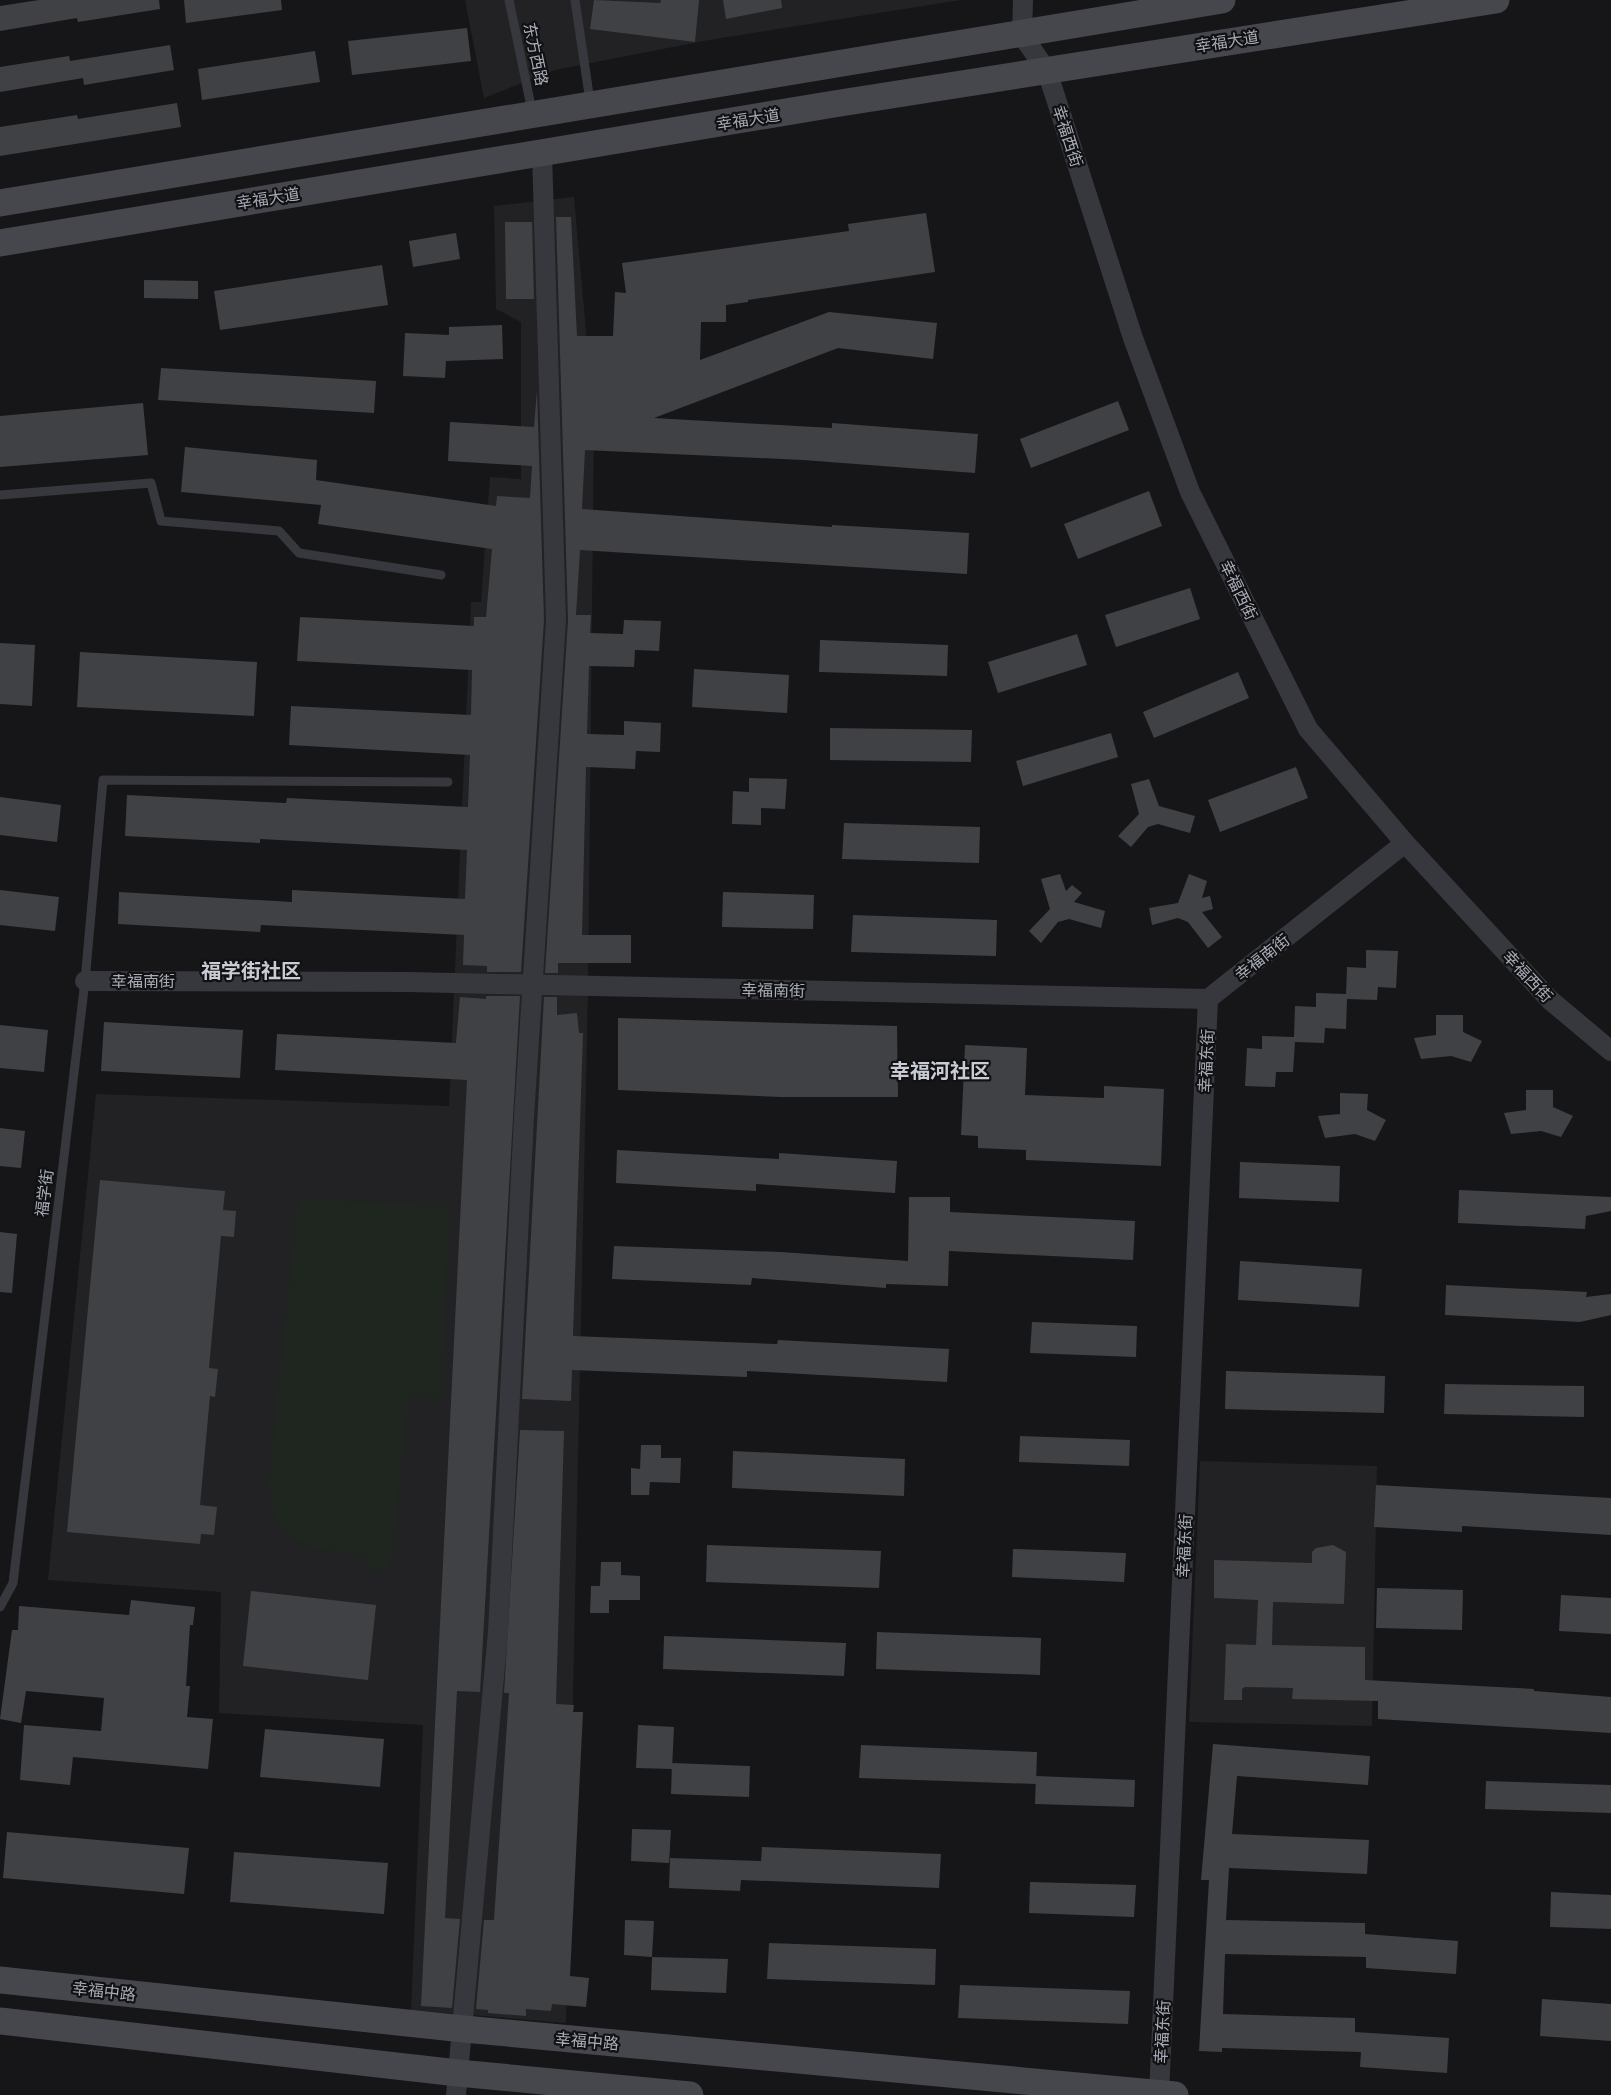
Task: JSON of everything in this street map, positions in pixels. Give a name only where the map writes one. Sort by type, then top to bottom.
[{"type":"main road","points":[[0,203],[1222,0]]},
{"type":"main road","name":"幸福大道","points":[[0,243],[542,153],[1496,0]]},
{"type":"main road","name":"幸福中路","points":[[0,1980],[464,2029],[1165,2094]]},
{"type":"main road","points":[[0,2021],[457,2084],[690,2095]]},
{"type":"street","points":[[1022,35],[1023,0]]},
{"type":"street","name":"幸福西街","points":[[1022,35],[1047,71],[1134,338],[1190,492],[1308,729],[1405,843],[1550,1000],[1611,1051]]},
{"type":"street","points":[[457,2084],[464,2029],[498,1632],[524,1117],[556,620],[542,153]]},
{"type":"street","name":"幸福南街","points":[[85,981],[432,983],[1208,999],[1405,843]]},
{"type":"street","name":"幸福东街","points":[[1165,2094],[1208,999]]},
{"type":"lane","name":"东方西路","points":[[509,0],[533,113]]},
{"type":"lane","points":[[575,0],[591,104]]},
{"type":"lane","points":[[0,495],[151,483],[161,521],[279,531],[298,553],[441,575]]},
{"type":"lane","name":"福学街","points":[[0,1607],[14,1584],[85,981],[103,780],[447,782]]},
{"type":"shaded area","points":[[465,0],[961,0],[709,40],[555,70],[484,98]]},
{"type":"shaded area","points":[[574,197],[594,421],[588,990],[566,2023],[411,2010],[423,1725],[219,1713],[221,1592],[48,1580],[96,1094],[449,1106],[471,602],[481,602],[490,477],[521,479],[521,322],[496,309],[494,206]]},
{"type":"shaded area","points":[[298,1198],[450,1207],[440,1398],[409,1398],[390,1572],[367,1570],[366,1555],[326,1550],[296,1540],[285,1531],[276,1518],[271,1500],[269,1476]]},
{"type":"shaded area","points":[[1200,1461],[1377,1466],[1372,1726],[1189,1722]]},
{"type":"building","points":[[39,0],[159,0],[160,9],[78,22],[77,18],[0,31],[0,6]]},
{"type":"building","points":[[184,0],[281,0],[282,10],[186,23]]},
{"type":"building","points":[[594,0],[660,3],[661,0],[699,0],[695,42],[590,29]]},
{"type":"building","points":[[723,0],[781,0],[782,8],[726,19]]},
{"type":"building","points":[[467,28],[471,61],[352,75],[348,41]]},
{"type":"building","points":[[170,45],[174,70],[84,85],[83,78],[0,92],[0,67],[69,56],[70,61]]},
{"type":"building","points":[[315,51],[320,82],[202,100],[198,69]]},
{"type":"building","points":[[177,103],[181,127],[0,156],[0,127],[77,115],[78,119]]},
{"type":"building","points":[[926,213],[935,272],[726,305],[726,322],[701,322],[700,360],[829,312],[937,323],[933,359],[838,348],[654,418],[832,428],[832,423],[978,434],[975,473],[803,460],[585,450],[582,509],[832,527],[832,525],[969,533],[967,574],[580,550],[576,615],[591,615],[590,633],[623,634],[624,620],[661,621],[659,651],[635,650],[634,667],[589,666],[587,734],[624,735],[624,721],[661,723],[660,752],[636,751],[635,769],[586,767],[582,935],[631,935],[631,963],[558,963],[558,973],[545,973],[568,620],[556,217],[571,217],[577,336],[613,336],[615,292],[626,293],[622,263],[849,231],[848,224]]},
{"type":"building","points":[[532,218],[534,299],[506,299],[505,222],[532,222]]},
{"type":"building","points":[[456,233],[460,259],[413,267],[409,241]]},
{"type":"building","points":[[382,265],[388,305],[220,330],[214,291]]},
{"type":"building","points":[[144,280],[198,281],[198,299],[144,298]]},
{"type":"building","points":[[502,325],[503,359],[446,361],[445,378],[403,376],[405,333],[449,335],[449,327]]},
{"type":"building","points":[[161,368],[376,381],[374,413],[158,400]]},
{"type":"building","points":[[537,390],[544,620],[521,972],[487,972],[487,966],[463,965],[464,935],[261,925],[260,932],[118,924],[119,892],[292,902],[292,890],[465,899],[467,850],[260,839],[260,843],[125,836],[127,795],[286,803],[287,798],[468,807],[470,755],[289,745],[291,706],[471,715],[472,670],[297,661],[300,617],[474,626],[474,617],[486,617],[492,549],[318,524],[321,505],[181,492],[185,447],[317,460],[316,480],[496,506],[497,496],[530,498],[532,466],[448,461],[450,422],[534,427]]},
{"type":"building","points":[[1118,401],[1129,430],[1031,468],[1020,439]]},
{"type":"building","points":[[143,403],[148,455],[0,467],[0,416]]},
{"type":"building","points":[[1149,491],[1162,526],[1078,559],[1064,524]]},
{"type":"building","points":[[1190,588],[1200,619],[1116,647],[1105,615]]},
{"type":"building","points":[[1077,634],[1087,665],[998,693],[988,662]]},
{"type":"building","points":[[820,640],[948,645],[947,676],[819,672]]},
{"type":"building","points":[[0,643],[35,645],[32,706],[0,704]]},
{"type":"building","points":[[80,652],[257,662],[254,716],[77,707]]},
{"type":"building","points":[[694,669],[789,675],[787,713],[692,707]]},
{"type":"building","points":[[1238,672],[1249,698],[1154,738],[1143,712]]},
{"type":"building","points":[[830,728],[972,730],[971,762],[830,760]]},
{"type":"building","points":[[1111,733],[1118,757],[1023,786],[1016,761]]},
{"type":"building","points":[[1296,767],[1308,798],[1220,832],[1208,800]]},
{"type":"building","points":[[749,778],[787,779],[785,809],[761,808],[761,825],[732,824],[733,791],[749,792]]},
{"type":"building","points":[[1149,779],[1159,806],[1195,816],[1190,833],[1158,824],[1148,827],[1131,847],[1118,836],[1139,814],[1131,784]]},
{"type":"building","points":[[0,797],[61,805],[57,842],[0,835]]},
{"type":"building","points":[[844,823],[980,827],[979,863],[842,859]]},
{"type":"building","points":[[1060,874],[1066,891],[1072,885],[1082,893],[1074,902],[1105,911],[1101,928],[1069,919],[1058,922],[1041,943],[1029,931],[1050,909],[1041,879]]},
{"type":"building","points":[[1189,874],[1207,881],[1202,898],[1210,896],[1213,909],[1202,912],[1222,937],[1208,948],[1188,922],[1178,918],[1152,925],[1149,908],[1178,903]]},
{"type":"building","points":[[0,890],[59,897],[55,931],[0,925]]},
{"type":"building","points":[[723,892],[814,895],[813,929],[722,927]]},
{"type":"building","points":[[853,915],[997,920],[996,956],[851,952]]},
{"type":"building","points":[[1366,950],[1398,951],[1396,988],[1378,987],[1377,1000],[1347,999],[1346,1029],[1325,1028],[1324,1043],[1295,1042],[1293,1072],[1276,1072],[1275,1087],[1245,1086],[1247,1048],[1262,1049],[1262,1036],[1294,1037],[1295,1006],[1316,1007],[1316,993],[1346,994],[1347,967],[1366,968]]},
{"type":"building","points":[[486,996],[520,996],[480,1692],[457,1691],[445,1918],[460,1919],[452,2008],[421,2006],[467,1080],[275,1070],[277,1034],[456,1043],[460,997],[486,999]]},
{"type":"building","points":[[544,997],[557,997],[557,1015],[577,1013],[579,1033],[583,1033],[573,1336],[777,1344],[778,1340],[949,1349],[947,1382],[747,1371],[747,1377],[572,1370],[571,1401],[522,1399]]},
{"type":"building","points":[[1436,1015],[1463,1015],[1463,1032],[1482,1041],[1471,1062],[1451,1056],[1421,1059],[1414,1038],[1436,1035]]},
{"type":"building","points":[[618,1018],[897,1026],[898,1097],[781,1097],[618,1090]]},
{"type":"building","points":[[104,1022],[243,1030],[240,1078],[101,1071]]},
{"type":"building","points":[[0,1025],[48,1030],[44,1072],[0,1068]]},
{"type":"building","points":[[965,1045],[1027,1048],[1025,1095],[1104,1098],[1104,1086],[1164,1089],[1161,1166],[1026,1160],[1026,1150],[978,1148],[978,1136],[961,1135]]},
{"type":"building","points":[[1526,1090],[1553,1090],[1553,1107],[1573,1116],[1561,1137],[1541,1131],[1511,1134],[1504,1113],[1526,1110]]},
{"type":"building","points":[[1340,1093],[1368,1094],[1367,1110],[1386,1120],[1375,1141],[1355,1134],[1325,1138],[1318,1116],[1340,1114]]},
{"type":"building","points":[[0,1128],[25,1131],[21,1168],[0,1166]]},
{"type":"building","points":[[617,1150],[779,1159],[779,1153],[897,1161],[895,1193],[756,1184],[756,1191],[616,1183]]},
{"type":"building","points":[[1240,1162],[1340,1166],[1339,1202],[1239,1198]]},
{"type":"building","points":[[100,1180],[225,1191],[223,1210],[236,1211],[234,1237],[221,1236],[209,1368],[218,1369],[215,1397],[210,1396],[200,1505],[217,1507],[214,1535],[201,1534],[200,1544],[67,1532]]},
{"type":"building","points":[[1459,1190],[1611,1197],[1611,1211],[1586,1216],[1585,1229],[1458,1223]]},
{"type":"building","points":[[909,1197],[950,1197],[950,1212],[1135,1221],[1133,1260],[949,1251],[948,1286],[886,1284],[886,1288],[752,1278],[751,1285],[612,1279],[614,1246],[781,1252],[908,1261]]},
{"type":"building","points":[[0,1232],[17,1234],[12,1293],[0,1292]]},
{"type":"building","points":[[1240,1261],[1362,1269],[1359,1307],[1238,1300]]},
{"type":"building","points":[[1446,1285],[1587,1292],[1586,1297],[1611,1294],[1611,1315],[1580,1322],[1445,1315]]},
{"type":"building","points":[[1032,1322],[1137,1326],[1136,1357],[1030,1353]]},
{"type":"building","points":[[1226,1371],[1385,1376],[1384,1413],[1225,1409]]},
{"type":"building","points":[[1445,1384],[1584,1386],[1584,1417],[1444,1414]]},
{"type":"building","points":[[520,1430],[564,1431],[556,1704],[574,1705],[573,1712],[583,1712],[570,1976],[589,1978],[586,2007],[552,2004],[551,2011],[526,2009],[526,2016],[488,2013],[488,2010],[476,2009],[484,1920],[494,1920],[509,1693],[504,1693]]},
{"type":"building","points":[[1020,1436],[1130,1440],[1129,1466],[1019,1462]]},
{"type":"building","points":[[641,1445],[661,1445],[661,1458],[681,1458],[680,1483],[650,1482],[649,1495],[631,1495],[631,1468],[640,1469]]},
{"type":"building","points":[[733,1451],[905,1459],[904,1496],[732,1488]]},
{"type":"building","points":[[1376,1485],[1611,1498],[1611,1535],[1462,1526],[1462,1532],[1374,1527]]},
{"type":"building","points":[[707,1545],[881,1551],[879,1588],[706,1582]]},
{"type":"building","points":[[1333,1545],[1346,1552],[1344,1604],[1273,1602],[1272,1645],[1365,1647],[1365,1680],[1534,1689],[1534,1691],[1611,1697],[1611,1733],[1378,1719],[1378,1701],[1292,1699],[1293,1688],[1245,1687],[1242,1689],[1242,1700],[1224,1700],[1226,1644],[1256,1645],[1258,1600],[1214,1598],[1214,1560],[1312,1563],[1312,1552],[1316,1548]]},
{"type":"building","points":[[1013,1549],[1126,1553],[1124,1582],[1012,1577]]},
{"type":"building","points":[[601,1562],[621,1562],[621,1575],[640,1576],[640,1600],[609,1600],[609,1613],[590,1613],[591,1586],[600,1586]]},
{"type":"building","points":[[1377,1588],[1463,1590],[1462,1630],[1376,1628]]},
{"type":"building","points":[[251,1591],[376,1605],[368,1680],[243,1666]]},
{"type":"building","points":[[1561,1595],[1611,1598],[1611,1634],[1559,1631]]},
{"type":"building","points":[[131,1600],[195,1607],[193,1625],[190,1625],[186,1686],[190,1686],[187,1717],[213,1719],[208,1769],[73,1757],[70,1785],[20,1780],[24,1725],[101,1731],[104,1698],[26,1691],[21,1723],[0,1719],[12,1630],[18,1630],[19,1606],[129,1615]]},
{"type":"building","points":[[877,1632],[1041,1638],[1040,1675],[876,1669]]},
{"type":"building","points":[[664,1636],[846,1643],[844,1676],[663,1669]]},
{"type":"building","points":[[638,1725],[674,1727],[672,1769],[636,1768]]},
{"type":"building","points":[[265,1729],[384,1739],[380,1787],[260,1777]]},
{"type":"building","points":[[1213,1744],[1370,1756],[1368,1785],[1237,1776],[1232,1834],[1369,1840],[1367,1874],[1229,1868],[1226,1920],[1365,1923],[1365,1934],[1458,1941],[1456,1974],[1366,1968],[1366,1957],[1225,1954],[1223,2014],[1355,2018],[1355,2032],[1449,2038],[1447,2073],[1360,2067],[1361,2052],[1222,2048],[1222,2052],[1199,2051],[1209,1880],[1201,1880]]},
{"type":"building","points":[[861,1745],[1037,1752],[1036,1784],[859,1778]]},
{"type":"building","points":[[672,1763],[750,1766],[749,1797],[671,1794]]},
{"type":"building","points":[[1036,1776],[1135,1780],[1134,1807],[1035,1804]]},
{"type":"building","points":[[1486,1781],[1611,1785],[1611,1813],[1485,1809]]},
{"type":"building","points":[[632,1829],[671,1830],[669,1863],[631,1861]]},
{"type":"building","points":[[7,1832],[189,1848],[184,1894],[3,1878]]},
{"type":"building","points":[[762,1847],[941,1854],[939,1888],[741,1880],[740,1891],[669,1888],[670,1858],[761,1861]]},
{"type":"building","points":[[234,1852],[388,1863],[384,1914],[230,1902]]},
{"type":"building","points":[[1030,1882],[1136,1885],[1134,1917],[1029,1913]]},
{"type":"building","points":[[1551,1892],[1611,1895],[1611,1929],[1550,1927]]},
{"type":"building","points":[[625,1920],[654,1921],[652,1957],[624,1955]]},
{"type":"building","points":[[769,1943],[936,1949],[935,1985],[767,1979]]},
{"type":"building","points":[[652,1957],[728,1959],[726,1993],[651,1990]]},
{"type":"building","points":[[960,1985],[1130,1991],[1128,2024],[958,2018]]},
{"type":"building","points":[[1542,1999],[1611,2004],[1611,2041],[1540,2036]]},
{"type":"district","name":"福学街社区","points":[[251,971]]},
{"type":"district","name":"幸福河社区","points":[[940,1071]]}]
